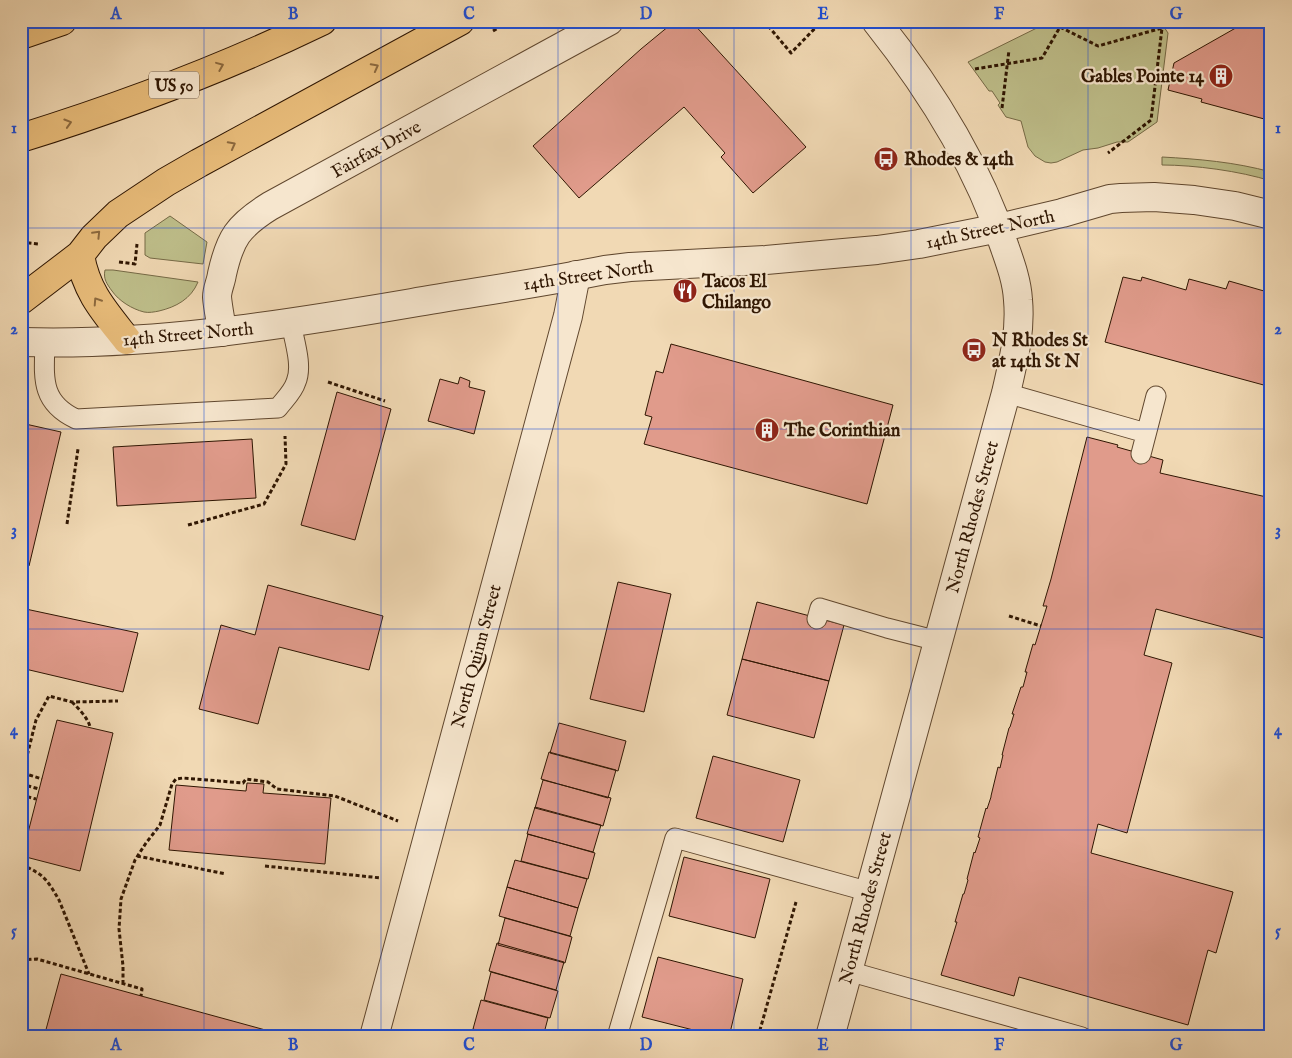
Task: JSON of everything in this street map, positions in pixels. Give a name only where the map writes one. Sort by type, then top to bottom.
[{"type":"highway","points":[[21,35],[62,21]]},
{"type":"highway","name":"US 50","points":[[21,138],[174,85],[273,45],[322,21]]},
{"type":"highway","points":[[21,300],[80,255],[94,237],[118,214],[166,182],[199,162],[460,21]]},
{"type":"highway","points":[[80,255],[82,269],[89,288],[100,306],[127,340]]},
{"type":"street","name":"Fairfax Drive","points":[[222,332],[217,296],[225,261],[233,238],[250,219],[270,206],[609,21]]},
{"type":"street","name":"North Rhodes Street","points":[[830,1037],[1006,393],[1016,347],[1019,310],[1017,287],[999,228],[964,153],[904,58],[876,21]]},
{"type":"street","name":"14th Street North","points":[[33,343],[127,340],[222,332],[291,323],[630,267],[766,260],[877,250],[919,244],[999,228],[1110,199],[1154,197],[1194,200],[1235,206],[1271,215]]},
{"type":"street","name":"North Quinn Street","points":[[374,1037],[562,339],[576,275]]},
{"type":"lane","points":[[33,343],[44,374],[47,391],[56,406],[76,419],[278,408],[291,392],[298,375],[298,360],[291,323]]},
{"type":"lane","points":[[1006,393],[1146,432]]},
{"type":"lane","points":[[1141,454],[1156,396]]},
{"type":"lane","points":[[818,619],[820,608],[938,641]]},
{"type":"lane","points":[[616,1037],[675,838],[870,892]]},
{"type":"lane","points":[[848,971],[1082,1037]]},
{"type":"path","points":[[764,21],[791,53],[822,22]]},
{"type":"path","points":[[975,69],[1042,58],[1060,27],[1098,46],[1162,28],[1151,120],[1108,153]]},
{"type":"path","points":[[1002,108],[1009,50]]},
{"type":"path","points":[[327,382],[385,401]]},
{"type":"path","points":[[188,525],[264,504],[286,464],[284,416],[278,408]]},
{"type":"path","points":[[67,524],[80,439],[76,419]]},
{"type":"path","points":[[1010,616],[1041,626]]},
{"type":"path","points":[[21,780],[36,720],[49,696],[72,702],[118,700]]},
{"type":"path","points":[[72,702],[90,724],[90,728]]},
{"type":"path","points":[[21,757],[27,758]]},
{"type":"path","points":[[23,774],[42,779]]},
{"type":"path","points":[[122,984],[123,966],[119,929],[120,904],[129,874],[137,856],[160,825],[172,784],[176,779],[243,783],[246,780],[268,782],[277,789],[335,796],[399,821]]},
{"type":"path","points":[[21,784],[39,789]]},
{"type":"path","points":[[21,795],[36,800]]},
{"type":"path","points":[[137,856],[226,874]]},
{"type":"path","points":[[21,865],[36,872],[54,891],[89,974]]},
{"type":"path","points":[[265,866],[416,881]]},
{"type":"path","points":[[758,1037],[796,902]]},
{"type":"path","points":[[21,960],[37,959],[142,989],[141,996]]},
{"type":"green space","points":[[1051,21],[1160,21],[1168,33],[1157,122],[1128,142],[1117,142],[1083,150],[1057,162],[1045,162],[1035,156],[1028,147],[1021,121],[1006,117],[992,91],[989,91],[968,62]]},
{"type":"green space","points":[[1162,157],[1244,166],[1271,172],[1271,181],[1217,169],[1162,165]]},
{"type":"green space","points":[[170,216],[207,242],[203,264],[150,258],[145,255],[145,233]]},
{"type":"green space","points":[[105,270],[198,282],[187,298],[177,305],[159,311],[146,312],[130,307],[115,295],[106,281]]},
{"type":"building","points":[[675,21],[691,21],[806,147],[753,193],[721,157],[725,153],[684,107],[579,198],[533,146]]},
{"type":"building","points":[[991,21],[1031,21],[1022,26],[1009,28]]},
{"type":"building","name":"Gables Pointe 14","points":[[1248,21],[1271,21],[1271,117],[1268,120],[1201,102],[1202,99],[1168,90],[1174,63]]},
{"type":"building","points":[[1123,277],[1141,281],[1142,277],[1186,290],[1189,279],[1226,289],[1229,281],[1271,293],[1271,387],[1105,342]]},
{"type":"building","name":"The Corinthian","points":[[671,344],[893,405],[867,504],[644,444],[652,417],[645,415],[656,371],[663,373]]},
{"type":"building","points":[[460,377],[470,381],[469,387],[485,391],[474,434],[428,421],[440,379],[458,384]]},
{"type":"building","points":[[337,392],[391,409],[355,540],[301,525]]},
{"type":"building","points":[[21,423],[61,432],[29,566],[21,564]]},
{"type":"building","points":[[1087,437],[1163,460],[1160,473],[1271,498],[1271,640],[1156,609],[1144,655],[1172,663],[1127,833],[1098,824],[1091,853],[1233,892],[1216,953],[1208,950],[1188,1025],[1019,977],[1014,996],[941,975],[957,922],[955,922],[968,880],[974,852],[980,838],[978,837],[986,808],[991,797],[998,767],[1000,768],[1014,714],[1012,714],[1021,687],[1023,687],[1033,644],[1035,645],[1047,606],[1043,606]]},
{"type":"building","points":[[252,439],[256,498],[117,506],[113,447]]},
{"type":"building","points":[[618,582],[671,594],[644,712],[590,699]]},
{"type":"building","points":[[268,585],[383,616],[369,670],[279,647],[258,724],[199,709],[221,625],[255,635]]},
{"type":"building","points":[[757,602],[844,625],[829,681],[742,659]]},
{"type":"building","points":[[21,608],[138,633],[123,692],[21,668]]},
{"type":"building","points":[[742,659],[829,681],[814,738],[727,715]]},
{"type":"building","points":[[57,720],[113,733],[80,871],[22,856]]},
{"type":"building","points":[[559,723],[626,741],[618,771],[550,753]]},
{"type":"building","points":[[549,752],[616,770],[608,798],[541,779]]},
{"type":"building","points":[[713,756],[800,780],[783,842],[696,818]]},
{"type":"building","points":[[543,780],[611,798],[603,826],[535,808]]},
{"type":"building","points":[[247,783],[264,784],[263,793],[331,798],[325,864],[169,850],[176,785],[246,791]]},
{"type":"building","points":[[535,807],[601,825],[593,852],[527,834]]},
{"type":"building","points":[[528,834],[595,853],[588,879],[521,861]]},
{"type":"building","points":[[684,857],[770,879],[755,938],[669,916]]},
{"type":"building","points":[[515,860],[587,879],[578,908],[507,887]]},
{"type":"building","points":[[507,887],[578,908],[570,936],[499,916]]},
{"type":"building","points":[[505,918],[572,937],[565,963],[498,945]]},
{"type":"building","points":[[497,943],[564,962],[556,990],[489,971]]},
{"type":"building","points":[[658,957],[743,979],[729,1037],[721,1037],[642,1017]]},
{"type":"building","points":[[491,972],[558,991],[550,1018],[484,1000]]},
{"type":"building","points":[[61,974],[280,1034],[279,1037],[44,1037]]},
{"type":"building","points":[[481,1000],[548,1018],[543,1037],[501,1037],[473,1029]]},
{"type":"place","name":"Gables Pointe 14","points":[[1221,76]]},
{"type":"place","name":"Rhodes & 14th","points":[[886,159]]},
{"type":"place","name":"Tacos El Chilango","points":[[685,291]]},
{"type":"place","name":"N Rhodes St at 14th St N","points":[[974,350]]},
{"type":"place","name":"The Corinthian","points":[[767,430]]}]
